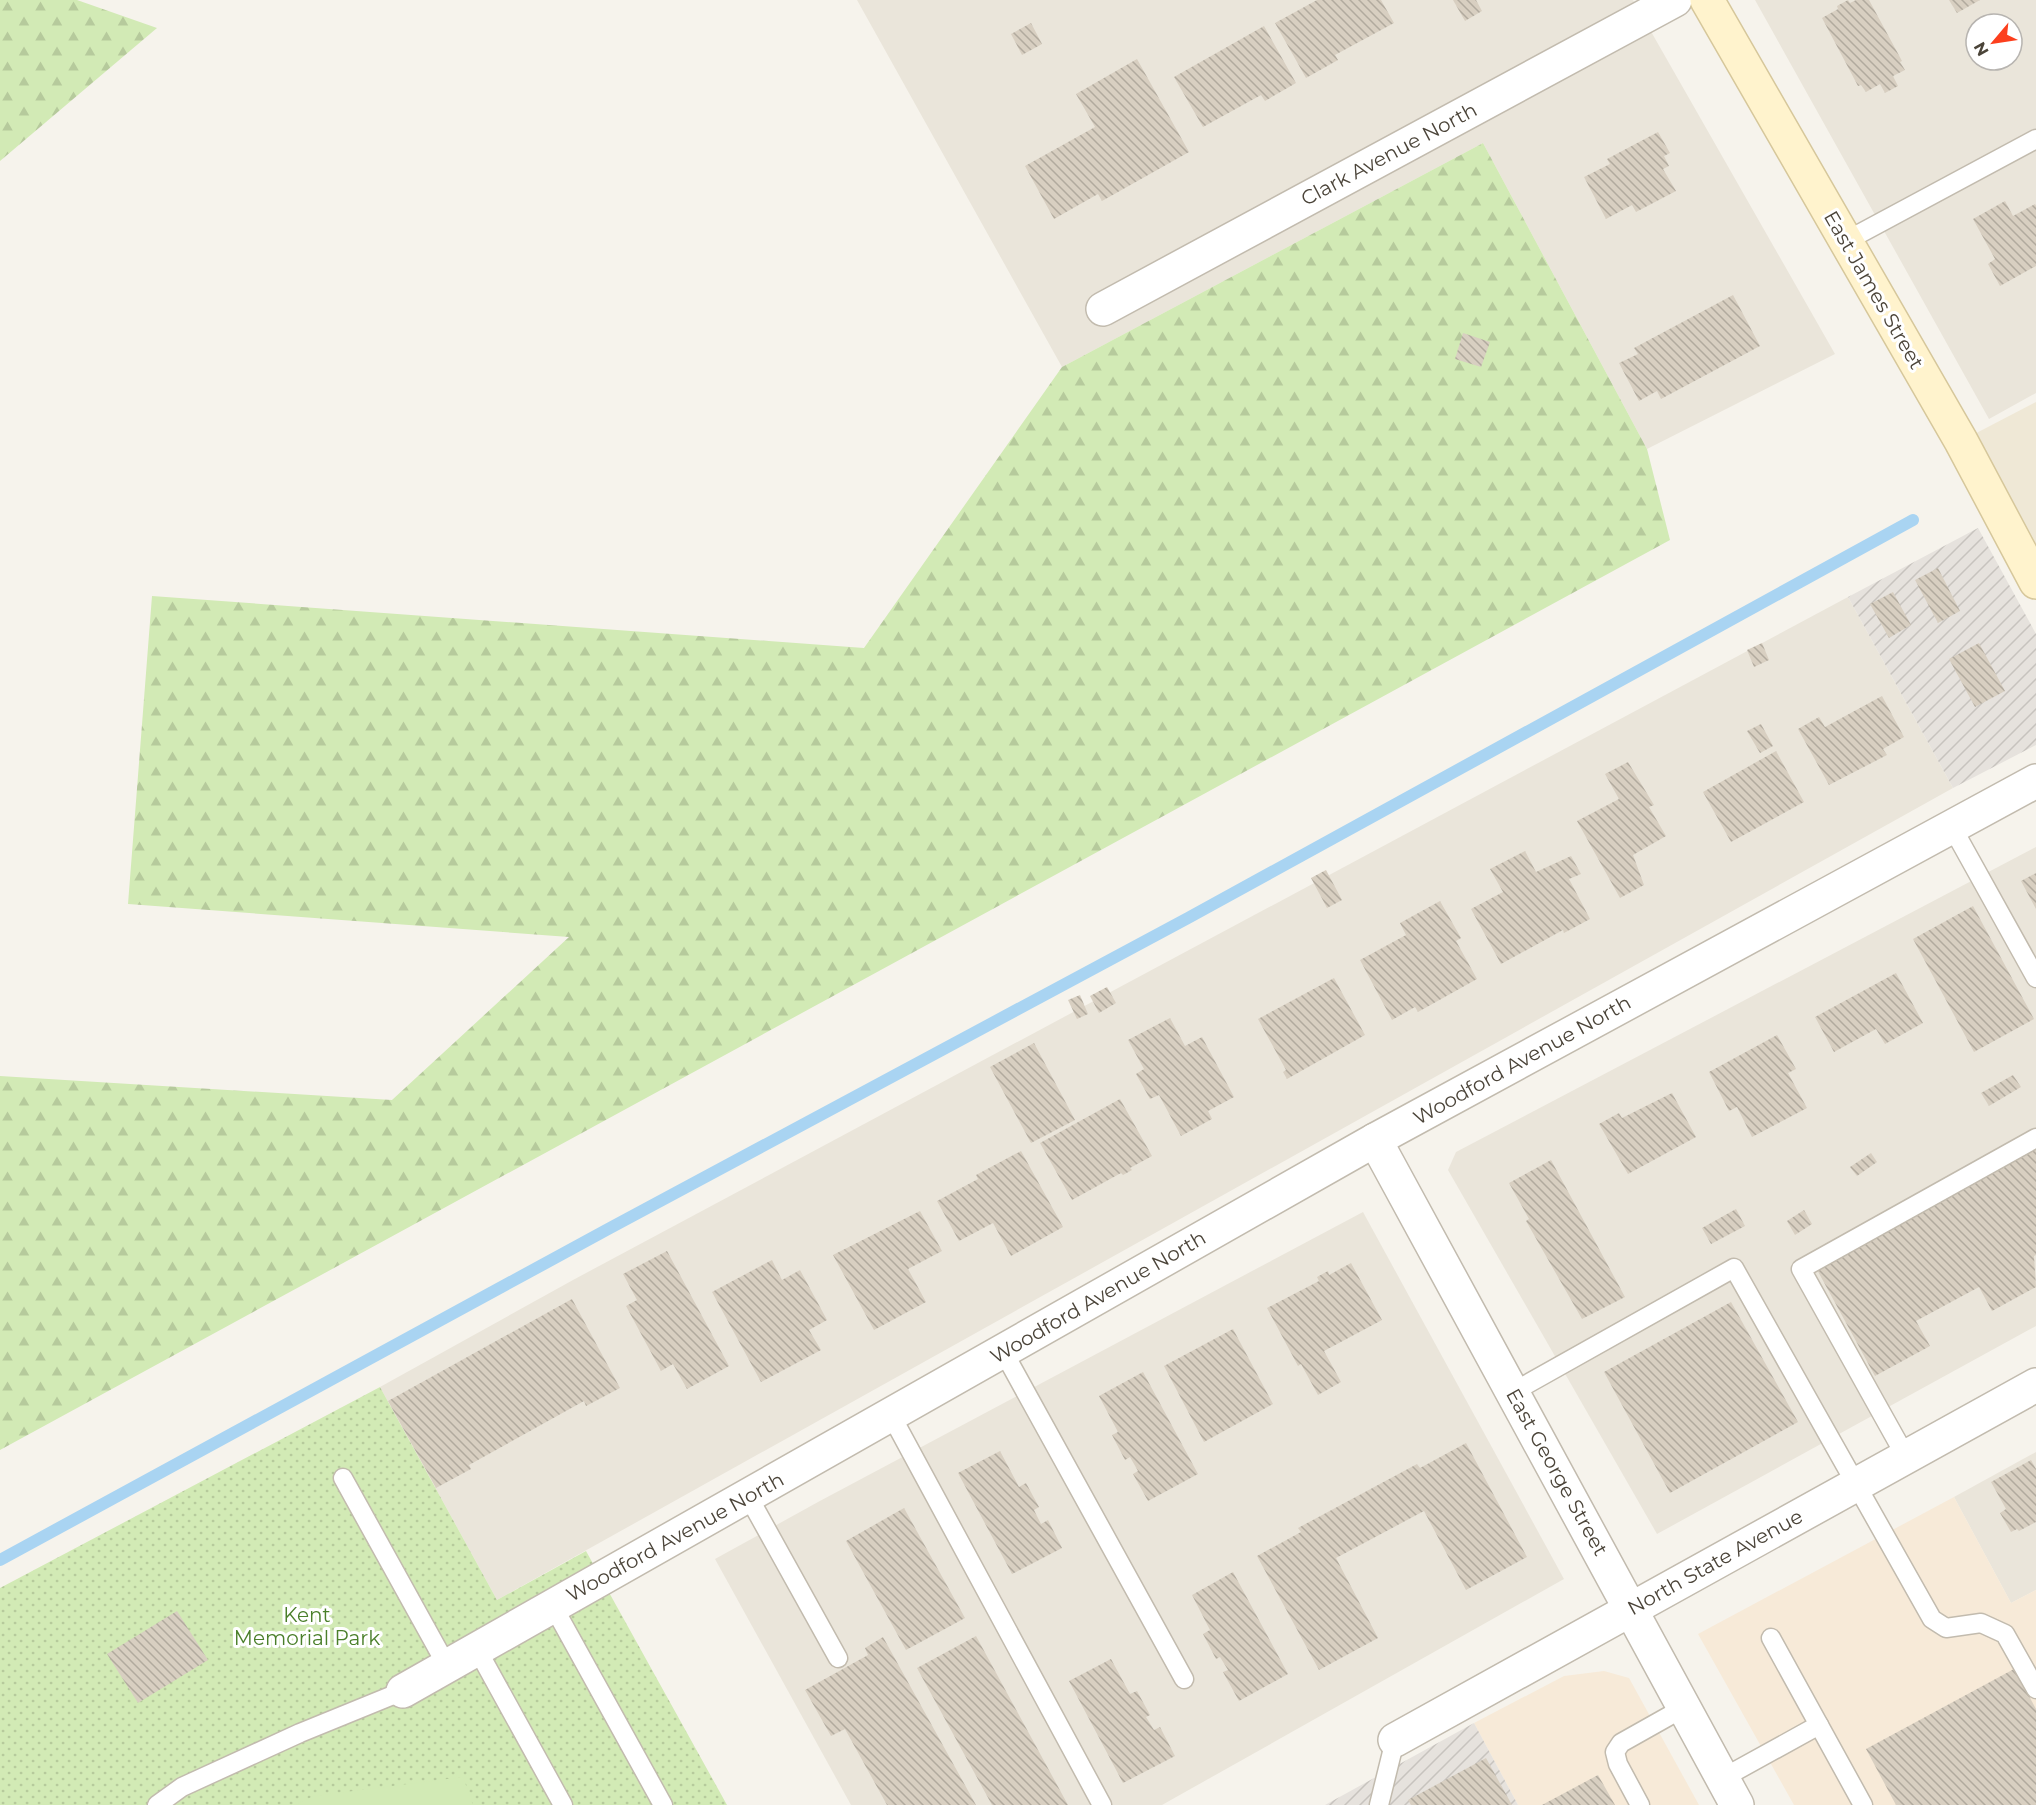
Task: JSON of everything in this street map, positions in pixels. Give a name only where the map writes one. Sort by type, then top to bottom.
[{"type":"main road","name":"East James Street","points":[[1707,0],[1961,441],[2036,582]]},
{"type":"street","name":"Clark Avenue North","points":[[1103,309],[1675,0]]},
{"type":"street","name":"Woodford Avenue North","points":[[403,1691],[1375,1140],[2036,781]]},
{"type":"street","name":"East George Street","points":[[1375,1140],[1730,1792]]},
{"type":"street","name":"North State Avenue","points":[[1395,1740],[2036,1385]]},
{"type":"lane","points":[[1846,241],[2036,139]]},
{"type":"lane","points":[[1952,826],[2036,978]]},
{"type":"lane","points":[[1905,1457],[1801,1269],[2036,1138]]},
{"type":"lane","points":[[1513,1392],[1734,1268],[1932,1619],[1946,1628],[1981,1623],[2005,1634],[2036,1689]]},
{"type":"lane","points":[[1004,1351],[1184,1679]]},
{"type":"lane","points":[[891,1414],[1102,1805]]},
{"type":"lane","points":[[343,1478],[447,1666]]},
{"type":"lane","points":[[748,1496],[838,1658]]},
{"type":"lane","points":[[553,1606],[663,1805]]},
{"type":"lane","points":[[1771,1638],[1863,1805]]},
{"type":"lane","points":[[477,1649],[563,1805]]},
{"type":"lane","name":"Woodford Avenue North","points":[[157,1805],[182,1787],[289,1737],[403,1691]]},
{"type":"lane","points":[[1640,1805],[1618,1764],[1615,1752],[1621,1743],[1685,1707]]},
{"type":"lane","points":[[1730,1792],[1819,1725]]},
{"type":"lane","points":[[1379,1805],[1395,1740]]},
{"type":"shaded area","points":[[857,0],[1633,0],[1835,354],[1647,449],[1483,143],[1062,367]]},
{"type":"shaded area","points":[[1755,0],[2036,0],[2036,393],[1989,419]]},
{"type":"shaded area","points":[[2036,402],[2036,582],[1961,441]]},
{"type":"shaded area","points":[[1978,528],[2036,634],[2036,745],[1953,788],[1848,597]]},
{"type":"shaded area","points":[[1848,597],[1953,788],[497,1600],[380,1387],[573,1280]]},
{"type":"shaded area","points":[[2036,847],[2036,1326],[1657,1534],[1448,1170],[1456,1152]]},
{"type":"shaded area","points":[[1363,1212],[1564,1579],[1162,1805],[851,1805],[715,1559]]},
{"type":"shaded area","points":[[2036,1452],[2036,1590],[2011,1603],[1954,1497]]},
{"type":"shaded area","points":[[1954,1497],[2011,1603],[2036,1590],[2036,1805],[1794,1805],[1698,1634]]},
{"type":"shaded area","points":[[1604,1671],[1629,1678],[1699,1805],[1518,1805],[1474,1723],[1564,1676]]},
{"type":"shaded area","points":[[1474,1723],[1518,1805],[1325,1805]]},
{"type":"green space","points":[[0,0],[77,0],[157,28],[0,161]]},
{"type":"green space","points":[[1483,143],[1647,449],[1670,540],[0,1450],[0,1076],[392,1100],[569,937],[128,904],[152,596],[864,648],[1062,367]]},
{"type":"green space","name":"Kent Memorial Park","points":[[380,1387],[497,1600],[586,1551],[727,1805],[0,1805],[0,1588]]},
{"type":"green space","points":[[463,1777],[473,1805],[294,1805],[314,1796]]},
{"type":"building","points":[[1317,0],[1381,0],[1394,23],[1335,55],[1338,60],[1306,78],[1275,23]]},
{"type":"building","points":[[1453,0],[1476,0],[1482,11],[1465,21]]},
{"type":"building","points":[[1848,0],[1850,3],[1856,0],[1869,0],[1902,61],[1900,62],[1905,70],[1893,76],[1898,86],[1885,93],[1880,84],[1866,92],[1861,85],[1858,86],[1822,18]]},
{"type":"building","points":[[1949,0],[1980,0],[1957,13]]},
{"type":"building","points":[[1031,23],[1042,44],[1022,55],[1011,34]]},
{"type":"building","points":[[1264,26],[1296,83],[1265,101],[1261,95],[1203,127],[1174,77]]},
{"type":"building","points":[[1137,59],[1189,152],[1102,201],[1098,194],[1054,219],[1025,166],[1095,127],[1076,94]]},
{"type":"building","points":[[1658,132],[1670,153],[1664,156],[1669,166],[1663,169],[1676,191],[1636,212],[1632,205],[1606,219],[1584,177],[1610,164],[1607,159]]},
{"type":"building","points":[[2005,201],[2013,216],[2035,204],[2036,206],[2036,266],[2000,286],[1988,264],[1995,259],[1973,219]]},
{"type":"building","points":[[1733,295],[1760,346],[1661,399],[1657,391],[1639,401],[1619,363],[1638,354],[1634,348]]},
{"type":"building","points":[[1463,333],[1490,342],[1481,367],[1455,359]]},
{"type":"building","points":[[1938,568],[1960,611],[1938,623],[1915,580]]},
{"type":"building","points":[[1893,592],[1911,625],[1889,638],[1870,604]]},
{"type":"building","points":[[1762,643],[1769,660],[1754,667],[1747,650]]},
{"type":"building","points":[[1979,643],[2005,691],[1975,707],[1949,659]]},
{"type":"building","points":[[1882,696],[1904,737],[1883,749],[1887,755],[1829,785],[1798,729],[1819,717],[1825,727]]},
{"type":"building","points":[[1761,724],[1773,746],[1760,753],[1747,731]]},
{"type":"building","points":[[1776,751],[1804,802],[1731,842],[1703,792]]},
{"type":"building","points":[[1628,762],[1654,805],[1649,807],[1666,836],[1633,855],[1644,885],[1620,898],[1577,821],[1619,799],[1605,774]]},
{"type":"building","points":[[1525,851],[1536,872],[1571,856],[1581,874],[1569,879],[1590,919],[1564,933],[1563,930],[1501,964],[1471,909],[1503,892],[1490,869]]},
{"type":"building","points":[[1326,870],[1342,900],[1327,908],[1311,878]]},
{"type":"building","points":[[2036,873],[2036,909],[2021,881]]},
{"type":"building","points":[[1440,901],[1461,938],[1456,941],[1477,979],[1418,1012],[1415,1007],[1392,1020],[1360,960],[1406,935],[1400,923]]},
{"type":"building","points":[[1973,906],[2034,1019],[1974,1052],[1913,939]]},
{"type":"building","points":[[1896,973],[1923,1023],[1885,1044],[1876,1029],[1834,1052],[1815,1017]]},
{"type":"building","points":[[1334,978],[1365,1035],[1287,1079],[1283,1072],[1286,1070],[1258,1019]]},
{"type":"building","points":[[1107,987],[1116,1003],[1099,1013],[1090,996]]},
{"type":"building","points":[[1080,995],[1088,1014],[1077,1019],[1068,1000]]},
{"type":"building","points":[[1170,1018],[1185,1046],[1202,1037],[1234,1097],[1208,1111],[1212,1119],[1181,1136],[1159,1095],[1150,1099],[1136,1074],[1144,1069],[1128,1040]]},
{"type":"building","points":[[1777,1035],[1796,1069],[1788,1073],[1807,1108],[1752,1137],[1737,1107],[1729,1111],[1709,1072]]},
{"type":"building","points":[[1034,1043],[1075,1120],[1031,1143],[990,1067]]},
{"type":"building","points":[[2013,1075],[2021,1087],[1989,1106],[1981,1093]]},
{"type":"building","points":[[1672,1093],[1696,1137],[1628,1174],[1599,1124],[1619,1113],[1622,1118]]},
{"type":"building","points":[[1120,1099],[1152,1156],[1130,1168],[1132,1170],[1123,1175],[1121,1173],[1072,1200],[1040,1143]]},
{"type":"building","points":[[2036,1145],[2036,1255],[2034,1256],[2036,1287],[1992,1311],[1979,1287],[1916,1321],[1930,1346],[1875,1376],[1815,1266]]},
{"type":"building","points":[[1021,1151],[1063,1227],[1011,1256],[993,1223],[959,1241],[937,1201],[978,1179],[976,1175]]},
{"type":"building","points":[[1871,1153],[1877,1162],[1857,1176],[1850,1167]]},
{"type":"building","points":[[1551,1160],[1625,1297],[1582,1319],[1526,1221],[1529,1219],[1509,1183]]},
{"type":"building","points":[[1736,1209],[1745,1226],[1711,1244],[1702,1228]]},
{"type":"building","points":[[1804,1210],[1812,1224],[1795,1235],[1787,1221]]},
{"type":"building","points":[[920,1211],[942,1251],[908,1269],[926,1302],[874,1330],[833,1255]]},
{"type":"building","points":[[667,1251],[729,1366],[687,1389],[673,1364],[661,1371],[626,1306],[637,1300],[623,1274]]},
{"type":"building","points":[[772,1260],[782,1280],[800,1270],[827,1320],[809,1330],[821,1350],[761,1382],[712,1292]]},
{"type":"building","points":[[1351,1263],[1382,1320],[1324,1351],[1341,1382],[1318,1395],[1301,1364],[1298,1366],[1267,1308],[1319,1281],[1317,1277],[1328,1271],[1329,1275]]},
{"type":"building","points":[[572,1299],[620,1388],[586,1406],[584,1401],[469,1465],[471,1469],[436,1488],[388,1401]]},
{"type":"building","points":[[1731,1302],[1798,1422],[1670,1493],[1604,1372]]},
{"type":"building","points":[[1233,1329],[1273,1404],[1204,1442],[1164,1366]]},
{"type":"building","points":[[1143,1372],[1198,1474],[1148,1501],[1133,1474],[1138,1471],[1130,1457],[1125,1460],[1112,1435],[1118,1432],[1099,1396]]},
{"type":"building","points":[[1466,1443],[1527,1557],[1466,1590],[1424,1511],[1336,1558],[1378,1638],[1319,1670],[1257,1556],[1301,1532],[1298,1528],[1417,1464],[1420,1468]]},
{"type":"building","points":[[1000,1451],[1019,1487],[1026,1483],[1039,1507],[1034,1510],[1041,1524],[1048,1520],[1062,1548],[1012,1574],[958,1473]]},
{"type":"building","points":[[2031,1460],[2036,1469],[2036,1522],[2019,1531],[2017,1529],[2011,1532],[2000,1513],[2006,1509],[1991,1482]]},
{"type":"building","points":[[904,1508],[965,1618],[906,1650],[846,1541]]},
{"type":"building","points":[[1233,1572],[1288,1674],[1239,1701],[1223,1672],[1228,1670],[1220,1657],[1216,1659],[1203,1634],[1210,1630],[1192,1595]]},
{"type":"building","points":[[177,1611],[208,1660],[138,1703],[107,1654]]},
{"type":"building","points":[[976,1636],[1068,1805],[992,1805],[917,1668]]},
{"type":"building","points":[[883,1637],[976,1805],[887,1805],[845,1729],[831,1736],[805,1690],[868,1655],[865,1648]]},
{"type":"building","points":[[1111,1659],[1130,1694],[1137,1691],[1150,1715],[1146,1717],[1154,1730],[1160,1727],[1175,1756],[1123,1783],[1069,1681]]},
{"type":"building","points":[[2014,1669],[2036,1709],[2036,1805],[1896,1805],[1866,1749]]},
{"type":"building","points":[[1486,1758],[1512,1805],[1411,1805],[1408,1800]]},
{"type":"building","points":[[1598,1775],[1615,1805],[1542,1805]]},
{"type":"waterway","points":[[0,1560],[610,1228],[1188,918],[1913,520]]}]
